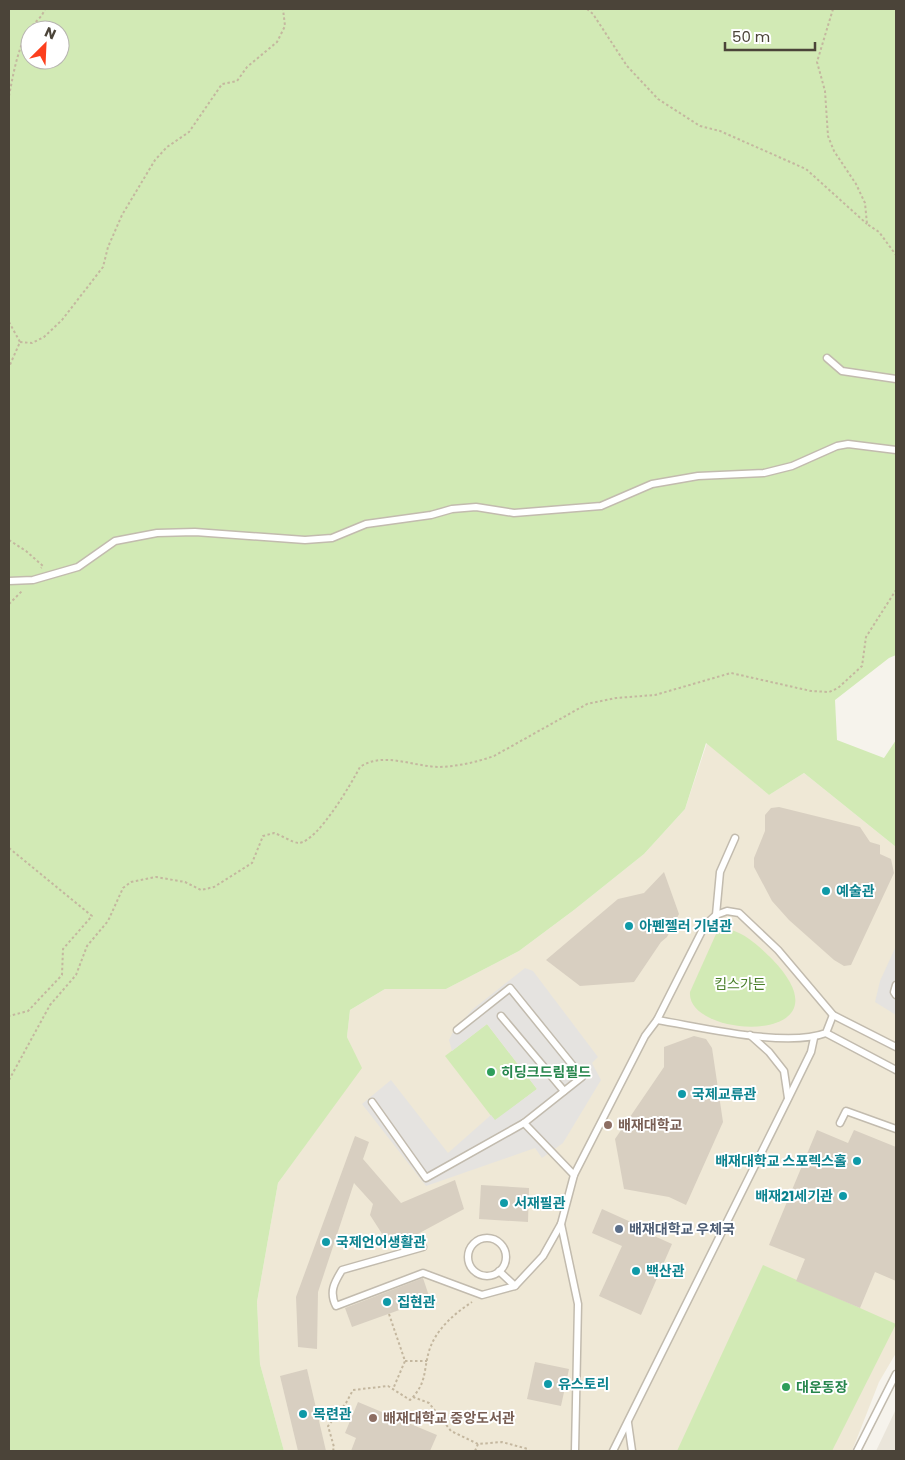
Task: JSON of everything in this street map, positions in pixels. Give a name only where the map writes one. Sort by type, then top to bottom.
[{"type":"lane","points":[[827,358],[842,371],[896,379]]},
{"type":"lane","points":[[9,581],[33,580],[78,567],[115,541],[157,533],[195,532],[305,540],[332,538],[366,524],[431,515],[452,509],[476,507],[498,512],[514,513],[601,506],[652,484],[698,476],[764,473],[792,466],[837,446],[848,444],[896,450]]},
{"type":"lane","points":[[716,915],[720,872],[735,838]]},
{"type":"lane","points":[[422,1247],[342,1270],[334,1282],[331,1296],[336,1306],[423,1273],[482,1295],[515,1286],[544,1256],[561,1224],[574,1175],[645,1036],[658,1020],[705,925],[716,915],[726,911],[739,913],[778,950],[833,1015],[896,1047]]},
{"type":"lane","points":[[896,985],[894,992],[896,995]]},
{"type":"lane","points":[[372,1102],[426,1178],[524,1123],[582,1076],[510,988],[458,1030]]},
{"type":"lane","points":[[658,1020],[749,1034],[814,1038],[826,1033],[833,1015]]},
{"type":"lane","points":[[501,1016],[564,1091]]},
{"type":"lane","points":[[826,1033],[896,1070]]},
{"type":"lane","points":[[749,1034],[769,1052],[784,1071],[788,1099]]},
{"type":"lane","points":[[613,1451],[811,1052],[814,1038]]},
{"type":"lane","points":[[840,1123],[846,1111],[896,1129]]},
{"type":"lane","points":[[524,1123],[574,1175]]},
{"type":"lane","points":[[561,1224],[578,1304],[575,1451]]},
{"type":"lane","points":[[489,1238],[500,1243],[506,1254],[503,1267],[499,1271],[488,1276],[476,1272],[472,1268],[468,1256],[477,1241],[489,1238]]},
{"type":"lane","points":[[499,1271],[515,1286]]},
{"type":"lane","points":[[857,1451],[896,1374]]},
{"type":"lane","points":[[628,1423],[632,1451]]},
{"type":"path","points":[[9,96],[19,52],[27,32],[42,16],[45,9]]},
{"type":"path","points":[[20,342],[32,343],[44,337],[62,320],[102,266],[122,215],[155,160],[167,147],[189,132],[222,84],[237,81],[247,67],[277,42],[285,26],[283,9]]},
{"type":"path","points":[[587,9],[594,14],[627,66],[658,99],[700,126],[720,131],[806,169],[866,224],[879,232],[896,255]]},
{"type":"path","points":[[833,9],[817,62],[825,91],[828,136],[834,151],[862,197],[866,224]]},
{"type":"path","points":[[9,322],[20,342]]},
{"type":"path","points":[[9,367],[20,342]]},
{"type":"path","points":[[9,540],[26,551],[42,566]]},
{"type":"path","points":[[9,1080],[50,1005],[76,974],[87,946],[108,921],[123,888],[132,882],[156,877],[185,882],[201,890],[214,887],[252,863],[263,836],[274,833],[296,843],[302,842],[323,826],[360,767],[369,761],[379,759],[440,767],[480,761],[494,756],[587,704],[616,698],[655,695],[731,673],[811,691],[829,692],[838,688],[862,666],[866,637],[896,590]]},
{"type":"path","points":[[9,848],[92,916],[63,949],[62,976],[28,1011],[9,1016]]},
{"type":"path","points":[[333,1451],[334,1447],[328,1426],[346,1403],[353,1390],[388,1386],[410,1400],[421,1389],[430,1348],[450,1316],[482,1295]]},
{"type":"path","points":[[389,1314],[406,1361],[393,1390]]},
{"type":"path","points":[[406,1361],[427,1361]]},
{"type":"path","points":[[413,1397],[429,1403],[451,1432],[478,1444],[502,1442],[528,1449],[529,1451]]},
{"type":"path","points":[[475,1451],[478,1444]]},
{"type":"shaded area","name":"배재대학교","points":[[707,743],[769,795],[804,773],[896,847],[896,1353],[879,1382],[852,1451],[284,1451],[260,1364],[257,1302],[278,1183],[361,1068],[347,1037],[350,1010],[385,989],[446,989],[519,951],[574,910],[644,854],[685,809]]},
{"type":"shaded area","points":[[896,946],[896,1015],[875,1002],[880,981]]},
{"type":"shaded area","points":[[525,968],[533,971],[598,1057],[592,1063],[601,1080],[563,1143],[542,1158],[535,1148],[426,1186],[362,1104],[391,1080],[448,1153],[491,1115],[495,1120],[537,1089],[487,1024],[452,1051],[449,1040],[454,1030],[473,1009]]},
{"type":"shaded area","points":[[896,1409],[896,1451],[876,1451]]},
{"type":"green space","points":[[9,9],[896,9],[896,655],[889,658],[835,700],[837,740],[884,758],[896,740],[896,847],[804,773],[769,795],[706,743],[685,809],[644,854],[574,910],[519,951],[446,989],[385,989],[350,1010],[347,1037],[362,1068],[278,1183],[257,1302],[260,1364],[284,1451],[9,1451]]},
{"type":"green space","name":"킴스가든","points":[[724,929],[737,932],[756,944],[772,959],[792,987],[794,1008],[782,1020],[761,1026],[736,1026],[713,1019],[696,1008],[690,992],[716,934]]},
{"type":"green space","name":"히딩크드림필드","points":[[487,1024],[537,1089],[495,1121],[445,1056]]},
{"type":"green space","name":"대운동장","points":[[763,1265],[896,1324],[832,1451],[677,1451]]},
{"type":"building","name":"예술관","points":[[779,807],[860,827],[870,842],[880,845],[880,854],[891,859],[894,873],[851,965],[844,966],[834,960],[789,920],[772,901],[754,867],[754,858],[765,831],[765,815],[771,808]]},
{"type":"building","name":"아펜젤러 기념관","points":[[664,872],[679,914],[667,937],[661,942],[634,982],[580,986],[546,960],[618,899],[644,893]]},
{"type":"building","name":"국제교류관","points":[[694,1036],[706,1039],[712,1048],[723,1122],[686,1205],[669,1197],[624,1189],[615,1139],[664,1067],[664,1047]]},
{"type":"building","name":"배재21세기관","points":[[817,1130],[848,1143],[854,1130],[896,1147],[896,1281],[875,1272],[860,1308],[796,1281],[805,1259],[769,1245]]},
{"type":"building","name":"국제언어생활관","points":[[355,1136],[369,1142],[363,1159],[401,1203],[455,1180],[464,1209],[401,1243],[392,1243],[386,1240],[370,1215],[373,1204],[354,1183],[318,1292],[317,1349],[298,1347],[296,1297]]},
{"type":"building","name":"서재필관","points":[[481,1185],[529,1188],[528,1222],[479,1219]]},
{"type":"building","name":"백산관","points":[[602,1209],[642,1227],[641,1230],[672,1244],[641,1315],[599,1296],[622,1246],[592,1233]]},
{"type":"building","name":"집현관","points":[[423,1278],[430,1299],[352,1327],[345,1308]]},
{"type":"building","name":"유스토리","points":[[535,1362],[569,1369],[561,1406],[527,1399]]},
{"type":"building","name":"목련관","points":[[307,1369],[326,1451],[298,1451],[280,1376]]},
{"type":"building","name":"배재대학교 중앙도서관","points":[[358,1402],[437,1435],[430,1451],[351,1451],[356,1438],[345,1433]]},
{"type":"place","name":"예술관","points":[[826,891]]},
{"type":"place","name":"아펜젤러 기념관","points":[[629,926]]},
{"type":"place","name":"히딩크드림필드","points":[[491,1072]]},
{"type":"place","name":"국제교류관","points":[[682,1094]]},
{"type":"place","name":"배재대학교","points":[[608,1125]]},
{"type":"place","name":"배재대학교 스포렉스홀","points":[[857,1161]]},
{"type":"place","name":"배재21세기관","points":[[843,1196]]},
{"type":"place","name":"서재필관","points":[[504,1203]]},
{"type":"place","name":"배재대학교 우체국","points":[[619,1229]]},
{"type":"place","name":"국제언어생활관","points":[[326,1242]]},
{"type":"place","name":"백산관","points":[[636,1271]]},
{"type":"place","name":"집현관","points":[[387,1302]]},
{"type":"place","name":"유스토리","points":[[548,1384]]},
{"type":"place","name":"대운동장","points":[[786,1387]]},
{"type":"place","name":"목련관","points":[[303,1414]]},
{"type":"place","name":"배재대학교 중앙도서관","points":[[373,1418]]}]
